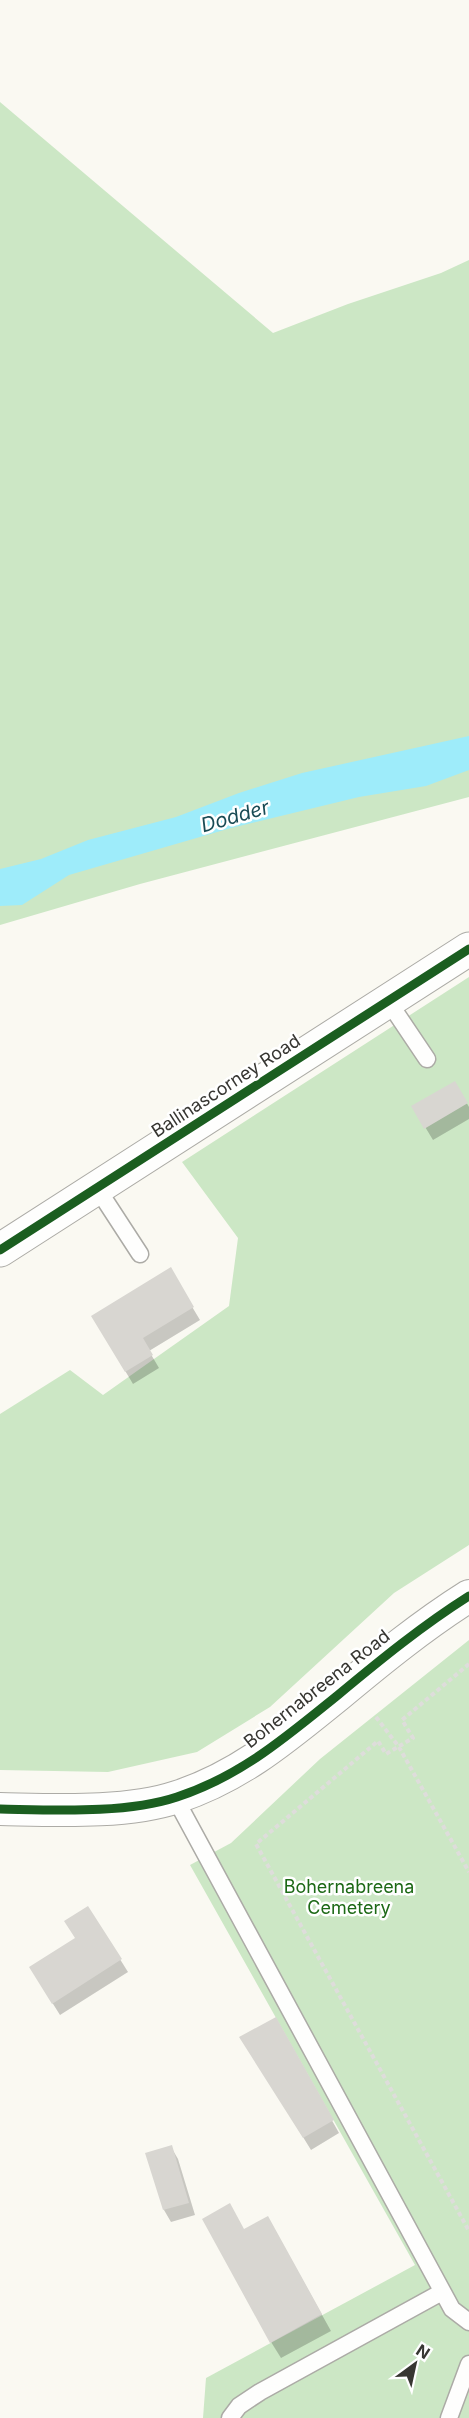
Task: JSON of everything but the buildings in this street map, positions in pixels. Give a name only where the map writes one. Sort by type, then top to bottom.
[{"type":"main road","name":"Ballinascorney Road","points":[[0,1250],[469,949]]},
{"type":"street","name":"Bohernabreena Road","points":[[0,1809],[121,1808],[175,1798],[223,1780],[267,1752],[437,1616],[469,1596]]},
{"type":"lane","points":[[388,1001],[427,1059]]},
{"type":"lane","points":[[97,1188],[140,1254]]},
{"type":"lane","points":[[175,1798],[442,2292],[452,2309],[469,2322]]},
{"type":"lane","points":[[230,2418],[238,2406],[260,2392],[442,2292]]},
{"type":"lane","points":[[449,2418],[469,2364]]},
{"type":"path","points":[[469,1664],[402,1720],[413,1738],[386,1754],[378,1741],[256,1844],[469,2231]]},
{"type":"path","points":[[376,1717],[399,1747],[469,1872]]},
{"type":"green space","points":[[0,102],[273,333],[348,304],[441,273],[469,260],[469,797],[140,884],[0,925]]},
{"type":"green space","points":[[469,977],[469,1545],[394,1593],[270,1707],[197,1752],[108,1772],[0,1770],[0,1414],[70,1370],[103,1395],[229,1306],[238,1238],[182,1162]]},
{"type":"green space","name":"Bohernabreena Cemetery","points":[[469,1640],[469,2418],[203,2418],[206,2378],[415,2265],[190,1865],[231,1843],[320,1759]]},
{"type":"water","name":"Dodder","points":[[469,736],[469,770],[426,786],[359,797],[231,828],[69,875],[22,905],[0,906],[0,869],[41,859],[88,840],[176,817],[239,793],[302,773]]},
{"type":"cycle path","points":[[0,1250],[469,949]]},
{"type":"cycle path","points":[[0,1809],[113,1809],[157,1802],[200,1788],[222,1778],[262,1754],[402,1643],[469,1596]]}]
